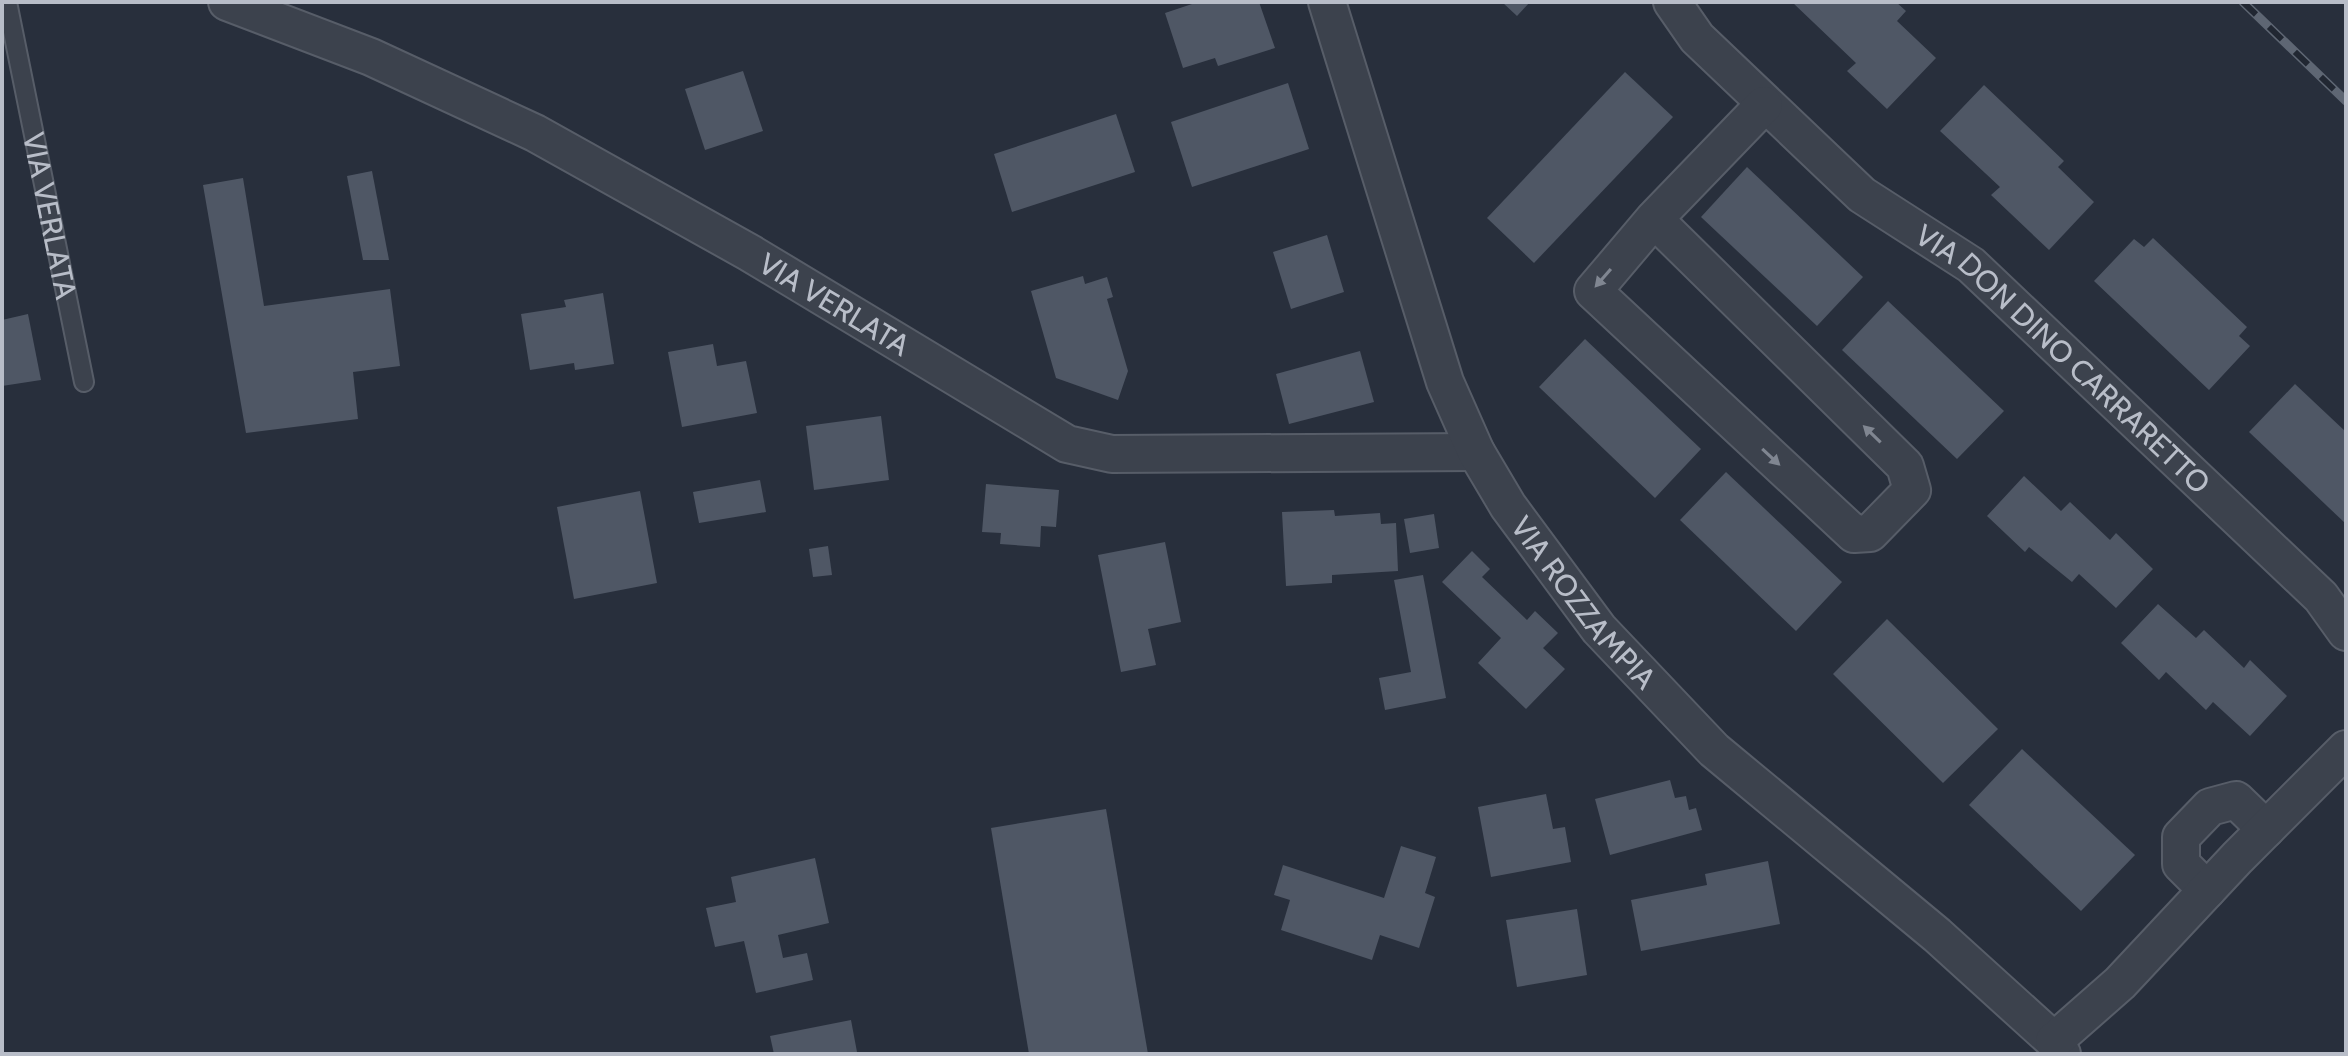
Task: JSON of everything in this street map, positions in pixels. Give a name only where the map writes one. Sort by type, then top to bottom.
[{"type":"street","name":"VIA VERLATA","points":[[227,2],[371,57],[535,133],[750,253],[1067,444],[1112,454],[1336,451],[1446,455],[1476,452]]},
{"type":"street","name":"VIA ROZZAMPIA","points":[[1327,2],[1440,367],[1476,452],[1508,506],[1599,629],[1714,750],[1937,935],[2058,1048]]},
{"type":"street","name":"VIA DON DINO CARRARETTO","points":[[1672,2],[1697,38],[1764,105],[1862,195],[1971,265],[2321,597],[2346,632]]},
{"type":"street","points":[[1654,219],[1905,466],[1912,490],[1870,533],[1854,534],[1593,291],[1654,219],[1764,105]]},
{"type":"street","points":[[2058,1048],[2346,749]]},
{"type":"street","points":[[2207,890],[2181,864],[2181,837],[2210,807],[2236,800],[2266,829]]},
{"type":"lane","name":"VIA VERLATA","points":[[7,2],[5,8],[84,382]]},
{"type":"building","points":[[1198,2],[1259,2],[1275,48],[1218,66],[1215,58],[1183,68],[1165,13]]},
{"type":"building","points":[[1502,2],[1530,2],[1517,16]]},
{"type":"building","points":[[1792,2],[1896,2],[1906,11],[1897,21],[1936,58],[1887,109],[1847,71],[1856,63]]},
{"type":"building","points":[[743,71],[763,131],[705,150],[685,89]]},
{"type":"building","points":[[1625,72],[1673,117],[1534,263],[1487,218]]},
{"type":"building","points":[[1288,83],[1309,149],[1192,187],[1171,122]]},
{"type":"building","points":[[1984,85],[2064,161],[2058,167],[2094,202],[2049,250],[1991,195],[2000,187],[1940,131]]},
{"type":"building","points":[[1116,114],[1135,172],[1012,212],[994,154]]},
{"type":"building","points":[[1747,167],[1863,277],[1817,326],[1701,217]]},
{"type":"building","points":[[372,171],[389,260],[363,260],[347,176]]},
{"type":"building","points":[[243,178],[264,306],[390,289],[400,366],[353,372],[358,419],[246,433],[203,185]]},
{"type":"building","points":[[1327,235],[1344,292],[1291,309],[1273,252]]},
{"type":"building","points":[[2153,238],[2247,327],[2239,336],[2250,346],[2209,390],[2094,281],[2134,239],[2144,247]]},
{"type":"building","points":[[1083,276],[1085,284],[1107,277],[1113,297],[1107,299],[1128,371],[1118,400],[1056,378],[1031,291]]},
{"type":"building","points":[[603,293],[614,364],[575,370],[574,363],[530,370],[521,314],[566,307],[564,300]]},
{"type":"building","points":[[1888,301],[2004,411],[1957,459],[1842,350]]},
{"type":"building","points":[[28,314],[41,380],[2,386],[2,320]]},
{"type":"building","points":[[1585,339],[1701,449],[1655,498],[1539,387]]},
{"type":"building","points":[[713,344],[717,366],[746,361],[757,413],[682,427],[668,352]]},
{"type":"building","points":[[1360,351],[1374,402],[1289,424],[1276,374]]},
{"type":"building","points":[[2295,384],[2346,432],[2346,524],[2249,432]]},
{"type":"building","points":[[881,416],[889,480],[814,490],[806,426]]},
{"type":"building","points":[[1726,472],[1842,582],[1796,631],[1680,520]]},
{"type":"building","points":[[2024,476],[2061,511],[2070,502],[2110,540],[2116,533],[2153,569],[2116,608],[2079,574],[2072,582],[2029,547],[2025,552],[1987,516]]},
{"type":"building","points":[[760,480],[766,512],[699,523],[693,492]]},
{"type":"building","points":[[986,484],[1059,490],[1056,527],[1041,526],[1040,547],[1000,544],[1001,533],[982,532]]},
{"type":"building","points":[[640,491],[657,583],[574,599],[557,507]]},
{"type":"building","points":[[1334,510],[1335,516],[1380,513],[1381,524],[1396,523],[1398,571],[1332,575],[1332,583],[1286,586],[1282,512]]},
{"type":"building","points":[[1434,514],[1439,548],[1410,553],[1404,519]]},
{"type":"building","points":[[1165,542],[1181,622],[1148,629],[1156,665],[1121,672],[1098,555]]},
{"type":"building","points":[[828,546],[832,575],[813,577],[809,549]]},
{"type":"building","points":[[1472,551],[1490,569],[1482,577],[1527,620],[1535,611],[1558,633],[1543,648],[1565,669],[1526,709],[1478,663],[1501,638],[1442,582]]},
{"type":"building","points":[[1423,575],[1446,698],[1385,710],[1379,678],[1411,672],[1394,580]]},
{"type":"building","points":[[2158,604],[2196,638],[2204,630],[2244,668],[2250,660],[2287,696],[2250,736],[2213,702],[2206,710],[2166,672],[2159,680],[2121,643]]},
{"type":"building","points":[[1887,619],[1998,729],[1943,783],[1833,674]]},
{"type":"building","points":[[2022,749],[2135,855],[2081,911],[1969,805]]},
{"type":"building","points":[[1670,780],[1675,798],[1686,796],[1689,810],[1696,808],[1702,830],[1610,855],[1595,799]]},
{"type":"building","points":[[1546,794],[1553,829],[1565,827],[1571,862],[1491,877],[1478,807]]},
{"type":"building","points":[[1106,809],[1148,1054],[1029,1054],[991,828]]},
{"type":"building","points":[[1401,846],[1436,857],[1425,893],[1435,897],[1419,948],[1380,935],[1372,960],[1281,930],[1290,900],[1274,895],[1283,865],[1384,898]]},
{"type":"building","points":[[815,858],[829,923],[778,935],[783,958],[807,953],[813,980],[756,993],[744,941],[715,947],[706,908],[736,902],[731,877]]},
{"type":"building","points":[[1768,861],[1780,924],[1641,951],[1631,900],[1707,885],[1705,874]]},
{"type":"building","points":[[1577,909],[1587,975],[1517,987],[1506,920]]},
{"type":"building","points":[[851,1020],[857,1052],[774,1054],[770,1036]]},
{"type":"railway","points":[[2243,2],[2346,101]]}]
